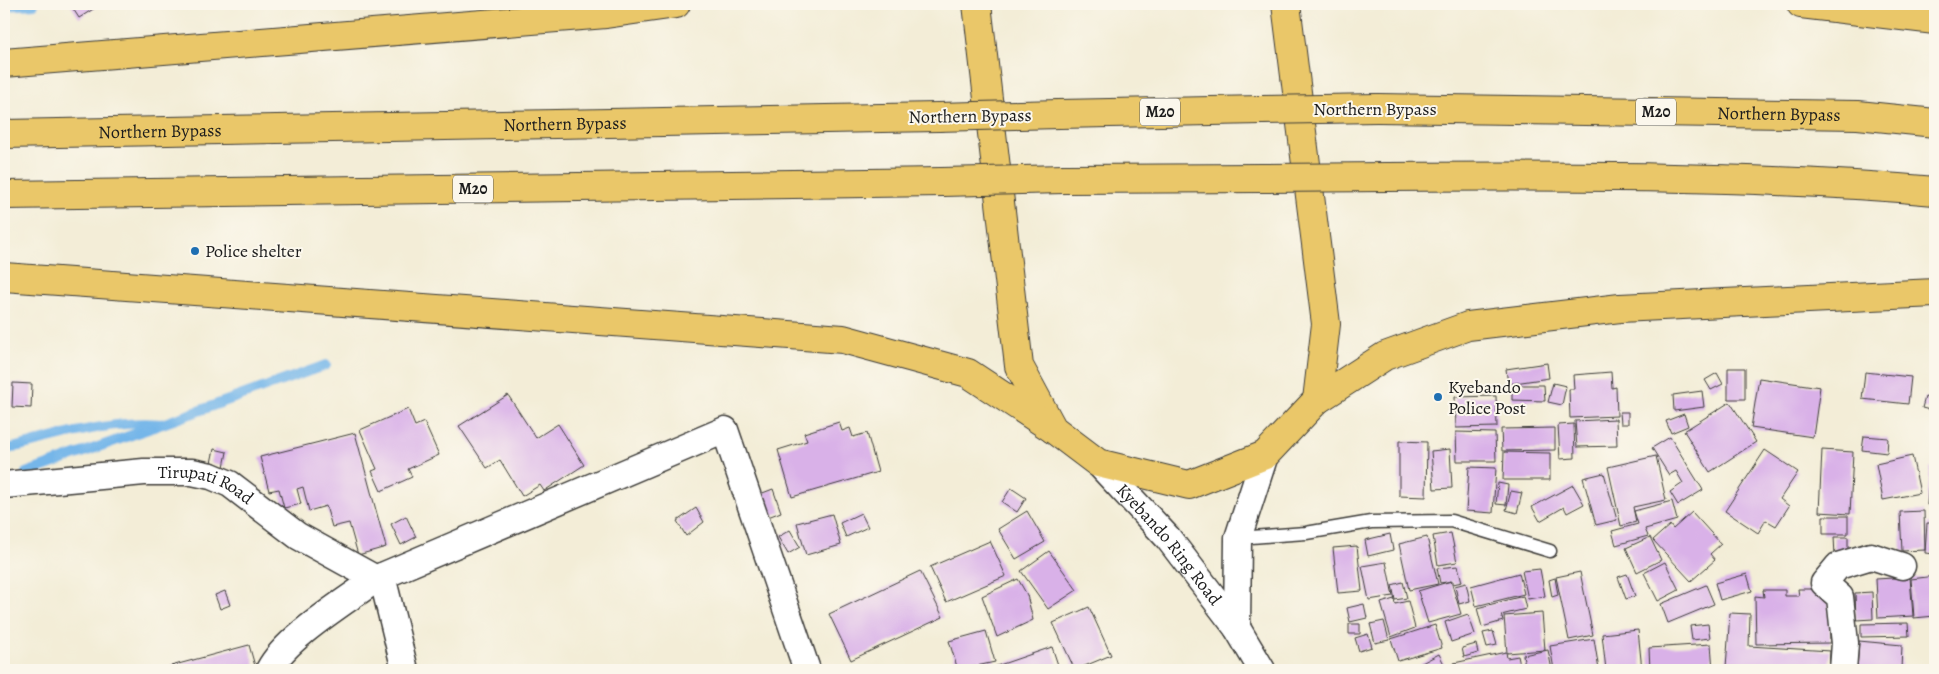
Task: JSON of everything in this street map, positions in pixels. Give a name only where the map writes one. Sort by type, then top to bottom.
[{"type":"main road","points":[[4,63],[606,14],[676,4]]},
{"type":"main road","points":[[977,4],[1019,366],[1053,429]]},
{"type":"main road","points":[[1286,4],[1326,324],[1317,400]]},
{"type":"main road","points":[[1801,4],[1935,20]]},
{"type":"main road","name":"Northern Bypass","points":[[4,134],[938,118],[1377,108],[1858,115],[1935,123]]},
{"type":"main road","name":"M20","points":[[4,195],[1065,179],[1617,176],[1853,184],[1935,191]]},
{"type":"main road","points":[[4,277],[843,339],[968,373],[1053,429],[1098,463],[1189,485],[1266,455],[1317,400],[1386,356],[1468,326],[1620,308],[1935,293]]},
{"type":"street","points":[[270,670],[274,662],[291,643],[379,578],[725,430],[807,670]]},
{"type":"street","name":"Kyebando Ring Road","points":[[1237,628],[1238,538],[1266,455]]},
{"type":"street","name":"Kyebando Ring Road","points":[[1098,463],[1168,538],[1237,628],[1262,670]]},
{"type":"street","name":"Tirupati Road","points":[[4,484],[144,472],[192,472],[211,476],[230,484],[298,536],[379,578]]},
{"type":"street","points":[[1843,670],[1845,643],[1840,597],[1824,583],[1838,566],[1871,556],[1902,566]]},
{"type":"street","points":[[379,578],[405,670]]},
{"type":"lane","points":[[1238,538],[1306,533],[1371,522],[1451,521],[1550,551]]},
{"type":"building","points":[[70,4],[96,4],[98,6],[79,18]]},
{"type":"building","points":[[1547,363],[1549,378],[1508,384],[1506,369]]},
{"type":"building","points":[[1728,368],[1745,368],[1745,399],[1728,399]]},
{"type":"building","points":[[1611,372],[1612,388],[1616,387],[1617,416],[1570,418],[1569,389],[1574,389],[1573,375]]},
{"type":"building","points":[[1865,372],[1911,377],[1908,404],[1862,399]]},
{"type":"building","points":[[1717,373],[1723,384],[1711,390],[1705,380]]},
{"type":"building","points":[[1759,378],[1820,387],[1813,437],[1751,428]]},
{"type":"building","points":[[13,383],[32,384],[31,408],[12,407]]},
{"type":"building","points":[[1553,383],[1566,386],[1562,405],[1548,402]]},
{"type":"building","points":[[1512,385],[1544,385],[1545,401],[1512,400]]},
{"type":"building","points":[[1702,391],[1704,407],[1674,411],[1673,395]]},
{"type":"building","points":[[508,395],[536,438],[558,424],[584,465],[544,491],[540,485],[522,496],[500,460],[487,468],[459,426]]},
{"type":"building","points":[[1496,396],[1497,427],[1456,428],[1455,397]]},
{"type":"building","points":[[1925,397],[1935,400],[1934,411],[1922,408]]},
{"type":"building","points":[[1730,402],[1756,442],[1710,472],[1684,431]]},
{"type":"building","points":[[408,409],[415,426],[424,422],[439,455],[408,469],[412,477],[381,491],[372,471],[377,469],[360,430]]},
{"type":"building","points":[[1620,412],[1628,412],[1628,424],[1621,424]]},
{"type":"building","points":[[1684,414],[1688,426],[1671,433],[1666,421]]},
{"type":"building","points":[[1616,419],[1617,446],[1577,447],[1575,421]]},
{"type":"building","points":[[839,422],[842,431],[850,428],[853,437],[867,433],[878,472],[792,497],[778,450],[807,441],[804,433]]},
{"type":"building","points":[[1574,424],[1575,458],[1560,459],[1558,425]]},
{"type":"building","points":[[1555,428],[1555,450],[1502,451],[1501,429]]},
{"type":"building","points":[[1456,432],[1495,433],[1496,461],[1457,461]]},
{"type":"building","points":[[355,433],[386,547],[358,555],[349,523],[332,527],[326,506],[309,511],[303,487],[297,489],[301,504],[284,508],[279,489],[269,491],[260,457]]},
{"type":"building","points":[[1864,436],[1888,438],[1887,453],[1862,450]]},
{"type":"building","points":[[1670,437],[1703,490],[1678,505],[1670,492],[1683,483],[1676,471],[1669,475],[1652,448]]},
{"type":"building","points":[[1399,441],[1427,442],[1426,497],[1399,496]]},
{"type":"building","points":[[214,449],[227,452],[224,467],[211,463]]},
{"type":"building","points":[[1450,449],[1452,488],[1434,489],[1431,451]]},
{"type":"building","points":[[1765,450],[1798,472],[1780,499],[1789,506],[1776,526],[1766,520],[1758,533],[1725,511]]},
{"type":"building","points":[[1822,450],[1853,452],[1850,514],[1819,512]]},
{"type":"building","points":[[1504,452],[1550,453],[1550,480],[1503,480]]},
{"type":"building","points":[[1656,456],[1666,500],[1633,507],[1636,522],[1621,526],[1608,467]]},
{"type":"building","points":[[1912,456],[1920,493],[1883,500],[1876,464]]},
{"type":"building","points":[[1469,467],[1496,468],[1493,513],[1466,511]]},
{"type":"building","points":[[1930,468],[1935,469],[1935,505],[1927,505]]},
{"type":"building","points":[[1604,473],[1617,520],[1596,525],[1583,478]]},
{"type":"building","points":[[1498,483],[1508,485],[1506,505],[1496,504]]},
{"type":"building","points":[[1573,485],[1584,504],[1567,513],[1564,507],[1540,521],[1532,507]]},
{"type":"building","points":[[1011,488],[1026,498],[1017,512],[1002,502]]},
{"type":"building","points":[[773,489],[781,512],[768,517],[760,494]]},
{"type":"building","points":[[1511,491],[1522,493],[1517,513],[1506,510]]},
{"type":"building","points":[[1672,501],[1677,520],[1645,529],[1648,536],[1616,545],[1612,531],[1638,524],[1634,511]]},
{"type":"building","points":[[696,508],[704,522],[686,536],[677,521]]},
{"type":"building","points":[[1027,511],[1045,542],[1016,559],[998,529]]},
{"type":"building","points":[[1924,511],[1925,550],[1902,551],[1900,512]]},
{"type":"building","points":[[1692,512],[1721,544],[1710,554],[1715,560],[1691,581],[1653,540],[1670,525],[1673,529]]},
{"type":"building","points":[[861,513],[868,527],[846,537],[840,523]]},
{"type":"building","points":[[832,514],[841,545],[806,555],[797,523]]},
{"type":"building","points":[[406,516],[416,537],[401,545],[391,524]]},
{"type":"building","points":[[1823,516],[1848,516],[1848,534],[1823,534]]},
{"type":"building","points":[[1927,523],[1935,523],[1935,554],[1925,553]]},
{"type":"building","points":[[790,530],[800,547],[788,554],[778,537]]},
{"type":"building","points":[[1451,533],[1457,562],[1438,565],[1433,536]]},
{"type":"building","points":[[1390,534],[1393,550],[1368,556],[1365,540]]},
{"type":"building","points":[[1427,537],[1438,584],[1409,590],[1399,544]]},
{"type":"building","points":[[1650,537],[1661,560],[1637,572],[1626,548]]},
{"type":"building","points":[[1834,537],[1848,537],[1848,556],[1835,556]]},
{"type":"building","points":[[990,541],[1006,576],[946,602],[930,567]]},
{"type":"building","points":[[1357,546],[1362,591],[1338,593],[1333,548]]},
{"type":"building","points":[[1049,551],[1077,590],[1048,609],[1021,571]]},
{"type":"building","points":[[1386,562],[1393,596],[1369,600],[1362,566]]},
{"type":"building","points":[[1665,562],[1679,590],[1658,601],[1644,573]]},
{"type":"building","points":[[1458,566],[1462,582],[1453,584],[1453,581],[1440,583],[1437,568]]},
{"type":"building","points":[[1540,569],[1545,596],[1528,599],[1522,571]]},
{"type":"building","points":[[920,571],[943,617],[851,660],[829,614]]},
{"type":"building","points":[[1580,572],[1593,635],[1569,640],[1556,577]]},
{"type":"building","points":[[1519,573],[1524,594],[1476,606],[1471,586]]},
{"type":"building","points":[[1627,574],[1635,596],[1626,599],[1618,577]]},
{"type":"building","points":[[1747,574],[1752,591],[1720,600],[1715,583]]},
{"type":"building","points":[[1935,576],[1935,616],[1914,618],[1911,579]]},
{"type":"building","points":[[1910,577],[1913,616],[1878,618],[1876,579]]},
{"type":"building","points":[[1555,578],[1558,595],[1552,597],[1549,580]]},
{"type":"building","points":[[1018,579],[1027,595],[1033,620],[997,637],[982,596]]},
{"type":"building","points":[[1451,581],[1461,614],[1428,623],[1418,591]]},
{"type":"building","points":[[1403,582],[1407,598],[1395,600],[1392,585]]},
{"type":"building","points":[[1466,583],[1470,601],[1459,604],[1455,586]]},
{"type":"building","points":[[1706,585],[1714,604],[1668,623],[1661,604]]},
{"type":"building","points":[[1798,589],[1821,589],[1829,596],[1830,643],[1756,644],[1755,596],[1764,597],[1763,590],[1785,590],[1785,596],[1799,596]]},
{"type":"building","points":[[225,591],[230,605],[220,609],[215,595]]},
{"type":"building","points":[[1872,592],[1873,619],[1856,620],[1855,593]]},
{"type":"building","points":[[1523,596],[1526,609],[1501,615],[1503,621],[1482,627],[1477,608]]},
{"type":"building","points":[[1394,599],[1395,604],[1408,601],[1415,628],[1391,637],[1381,603]]},
{"type":"building","points":[[1364,604],[1367,618],[1350,622],[1347,608]]},
{"type":"building","points":[[1089,607],[1111,655],[1075,670],[1053,623]]},
{"type":"building","points":[[1542,613],[1545,650],[1507,653],[1504,616]]},
{"type":"building","points":[[1730,613],[1750,614],[1749,646],[1830,651],[1829,670],[1726,667]]},
{"type":"building","points":[[1468,614],[1475,634],[1451,642],[1445,622]]},
{"type":"building","points":[[1384,621],[1389,640],[1375,643],[1370,624]]},
{"type":"building","points":[[1908,623],[1909,636],[1861,637],[1861,624]]},
{"type":"building","points":[[1349,624],[1360,624],[1360,634],[1349,634]]},
{"type":"building","points":[[1708,624],[1710,638],[1692,640],[1690,626]]},
{"type":"building","points":[[1435,625],[1442,648],[1398,661],[1391,639]]},
{"type":"building","points":[[1638,630],[1642,670],[1606,670],[1602,634]]},
{"type":"building","points":[[986,631],[995,662],[958,670],[949,641]]},
{"type":"building","points":[[1493,631],[1497,645],[1487,647],[1483,633]]},
{"type":"building","points":[[1368,634],[1372,647],[1359,651],[1355,638]]},
{"type":"building","points":[[1594,639],[1599,670],[1554,670],[1550,646]]},
{"type":"building","points":[[1859,641],[1902,645],[1901,670],[1857,670]]},
{"type":"building","points":[[1476,644],[1478,653],[1464,657],[1462,648]]},
{"type":"building","points":[[1711,644],[1713,670],[1650,670],[1649,648]]},
{"type":"building","points":[[249,645],[255,666],[239,670],[156,670]]},
{"type":"building","points":[[1052,647],[1059,668],[1052,670],[985,670]]},
{"type":"building","points":[[1548,650],[1552,670],[1526,670],[1523,655]]},
{"type":"building","points":[[1506,652],[1507,658],[1518,656],[1521,670],[1455,670],[1454,663]]},
{"type":"building","points":[[1439,654],[1447,670],[1418,670],[1422,668],[1420,664]]},
{"type":"waterway","points":[[4,6],[34,4]]},
{"type":"waterway","points":[[26,473],[326,365]]},
{"type":"waterway","points":[[4,450],[103,427],[142,423],[162,424]]},
{"type":"place","name":"Police shelter","points":[[195,251]]},
{"type":"place","name":"Kyebando Police Post","points":[[1438,397]]}]
